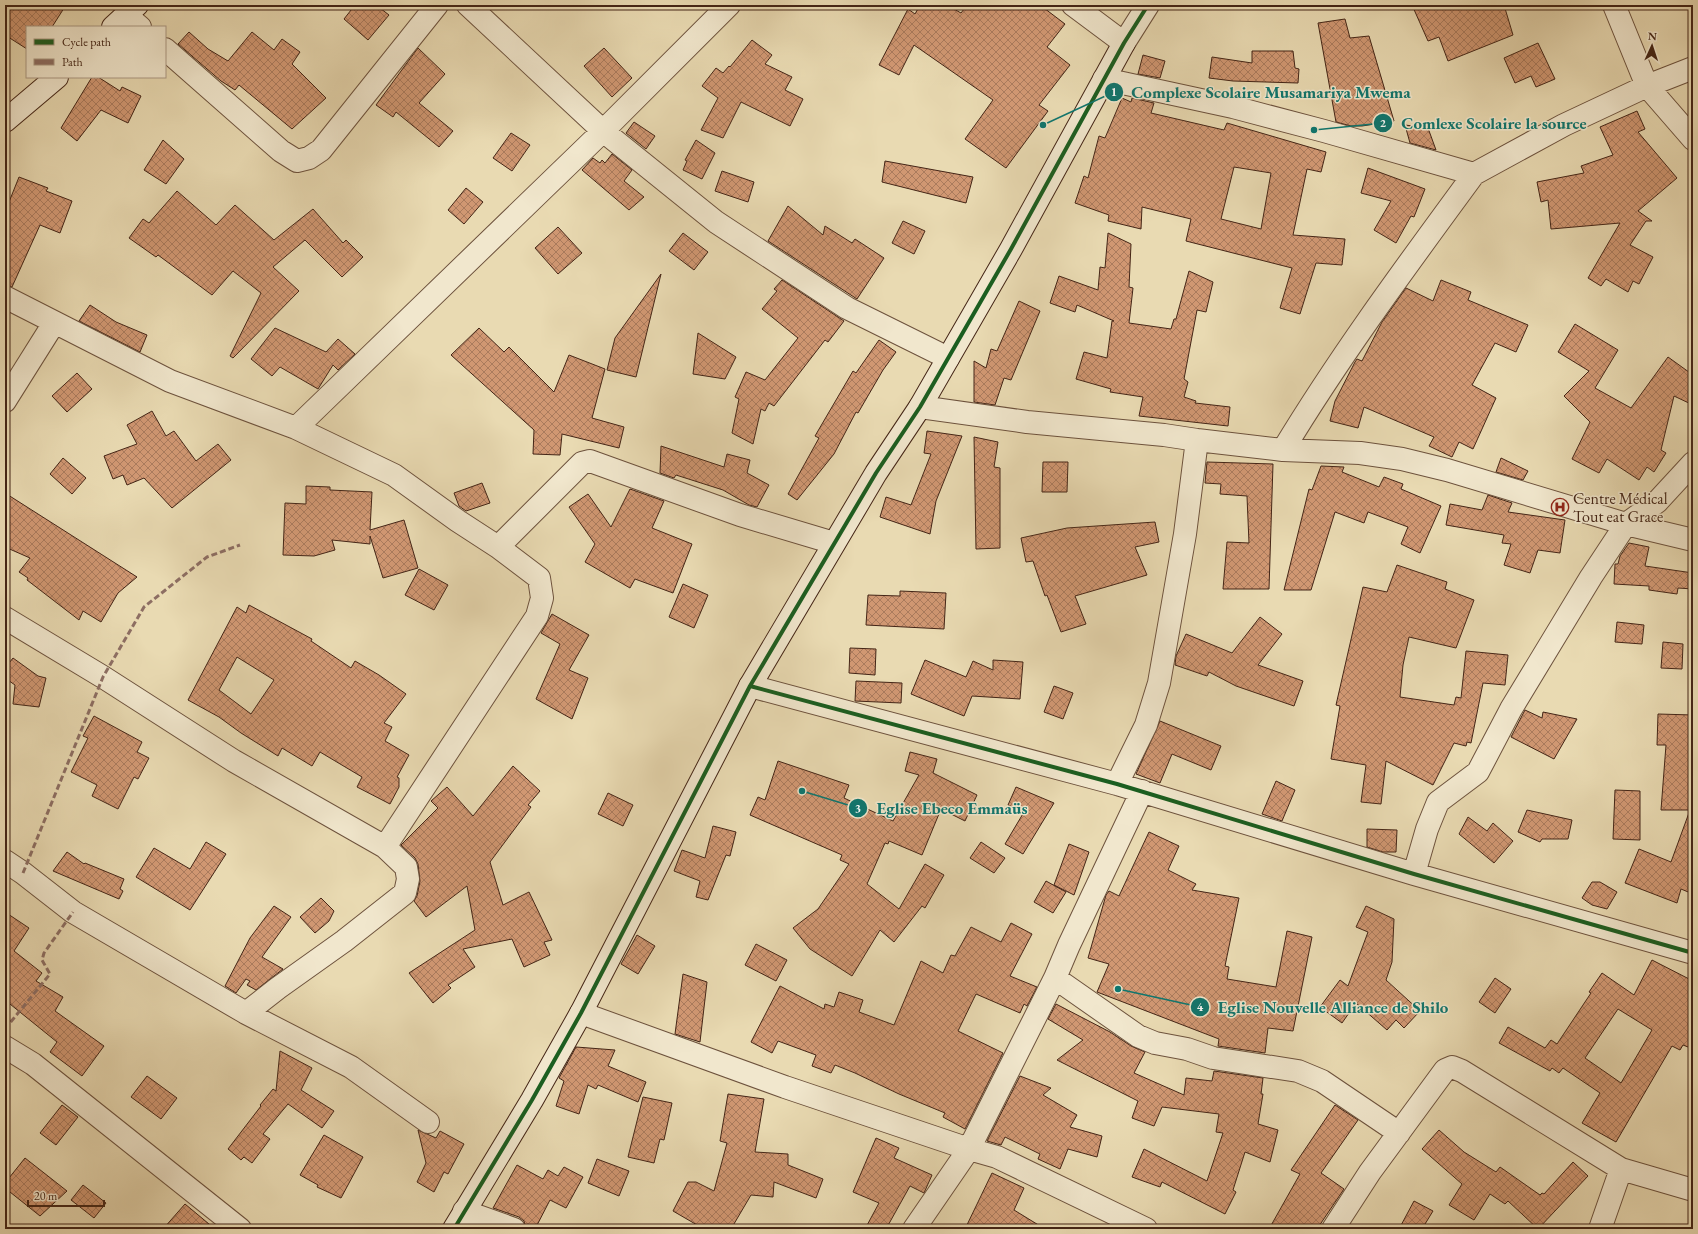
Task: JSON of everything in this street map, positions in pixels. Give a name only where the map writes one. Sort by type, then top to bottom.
[{"type":"street","points":[[166,50],[281,151],[297,160],[309,158],[321,150],[437,5]]},
{"type":"street","points":[[468,5],[603,132],[722,227],[847,308],[948,358]]},
{"type":"street","points":[[296,428],[603,132],[729,5]]},
{"type":"street","points":[[1073,5],[1124,43]]},
{"type":"street","points":[[514,1229],[459,1220],[532,1100],[581,1013],[750,686],[876,473],[920,407],[1011,249],[1124,43],[1148,5]]},
{"type":"street","points":[[1614,5],[1647,86],[1693,139]]},
{"type":"street","points":[[1283,450],[1312,402],[1397,280],[1474,174],[1564,125],[1647,86],[1693,68]]},
{"type":"street","points":[[5,120],[56,78]]},
{"type":"street","points":[[1104,79],[1241,109],[1474,174]]},
{"type":"street","points":[[5,297],[170,381],[296,428],[394,475],[458,521],[498,547],[539,578],[542,598],[537,616],[386,847]]},
{"type":"street","points":[[5,401],[54,323]]},
{"type":"street","points":[[920,407],[1027,422],[1164,434],[1197,440],[1283,450],[1360,453],[1402,459],[1447,470],[1626,524],[1693,540]]},
{"type":"street","points":[[1117,784],[1146,725],[1159,683],[1185,534],[1197,440]]},
{"type":"street","points":[[498,547],[582,463],[590,461],[740,515],[834,543]]},
{"type":"street","points":[[1414,874],[1427,829],[1438,802],[1478,772],[1511,710],[1591,577],[1626,524],[1657,502],[1693,463]]},
{"type":"street","points":[[5,618],[103,676],[234,761],[386,847],[406,868],[408,879],[405,893],[344,941],[278,988],[246,1013]]},
{"type":"street","points":[[750,686],[1142,791],[1414,874],[1693,953]]},
{"type":"street","points":[[914,1229],[969,1149],[1055,978],[1069,945],[1142,791]]},
{"type":"street","points":[[5,861],[73,912],[246,1013],[351,1068],[428,1122]]},
{"type":"street","points":[[1055,978],[1138,1036],[1155,1043],[1186,1049],[1213,1058],[1298,1071],[1322,1081],[1398,1133]]},
{"type":"street","points":[[581,1013],[785,1087],[997,1157],[1146,1229]]},
{"type":"street","points":[[5,1047],[33,1064],[240,1229]]},
{"type":"street","points":[[1333,1229],[1370,1172],[1398,1133],[1445,1070],[1452,1067],[1462,1071],[1621,1169],[1693,1190]]},
{"type":"street","points":[[1600,1229],[1621,1169]]},
{"type":"building","points":[[5,5],[66,5],[53,26],[26,26],[26,48],[5,35]]},
{"type":"building","points":[[355,5],[376,5],[389,15],[368,40],[344,19]]},
{"type":"building","points":[[920,5],[947,5],[961,13],[967,5],[1040,5],[1065,24],[1047,47],[1070,65],[1039,105],[1048,111],[1006,168],[965,139],[993,100],[914,45],[899,75],[879,65],[908,9],[915,14]]},
{"type":"building","points":[[1412,5],[1504,5],[1513,35],[1448,61],[1439,37],[1428,41]]},
{"type":"building","points":[[1345,19],[1350,38],[1369,36],[1394,121],[1362,126],[1351,126],[1336,122],[1318,23]]},
{"type":"building","points":[[189,32],[208,49],[228,61],[252,32],[274,50],[282,39],[300,52],[292,64],[326,98],[292,129],[239,85],[235,90],[221,81],[178,44]]},
{"type":"building","points":[[752,40],[772,55],[765,64],[792,77],[785,90],[803,99],[790,126],[741,102],[723,138],[701,130],[718,98],[702,86],[716,68],[723,73],[729,66],[730,67]]},
{"type":"building","points":[[1538,43],[1555,79],[1536,87],[1531,76],[1515,83],[1504,58]]},
{"type":"building","points":[[418,48],[445,74],[419,103],[453,131],[439,147],[396,112],[393,117],[376,105]]},
{"type":"building","points":[[604,48],[632,78],[612,97],[584,66]]},
{"type":"building","points":[[1252,51],[1293,51],[1295,68],[1299,69],[1298,83],[1233,81],[1209,78],[1212,57],[1252,63]]},
{"type":"building","points":[[1143,55],[1165,61],[1160,78],[1138,74]]},
{"type":"building","points":[[91,78],[100,78],[120,91],[122,87],[141,96],[128,123],[101,110],[77,141],[61,128]]},
{"type":"building","points":[[1122,98],[1131,102],[1132,98],[1154,103],[1151,113],[1224,130],[1227,123],[1326,152],[1321,172],[1307,169],[1293,235],[1345,239],[1342,265],[1316,263],[1300,314],[1280,308],[1292,268],[1186,241],[1191,219],[1142,207],[1141,229],[1108,221],[1109,215],[1075,203],[1084,176],[1088,178],[1099,136],[1105,138]],"holes":[[[1234,167],[1271,173],[1261,229],[1221,219]]]},
{"type":"building","points":[[1637,111],[1645,129],[1638,132],[1677,178],[1638,211],[1652,221],[1646,221],[1630,245],[1653,257],[1639,284],[1633,281],[1628,292],[1606,279],[1601,286],[1588,278],[1620,223],[1551,229],[1548,200],[1541,202],[1537,182],[1584,173],[1581,166],[1613,155],[1600,127]]},
{"type":"building","points":[[634,122],[655,136],[646,149],[626,133]]},
{"type":"building","points":[[1405,125],[1428,128],[1436,150],[1410,143]]},
{"type":"building","points":[[511,133],[530,145],[512,171],[493,158]]},
{"type":"building","points":[[163,140],[184,159],[166,184],[144,170]]},
{"type":"building","points":[[696,140],[715,153],[702,179],[683,170],[687,161],[685,160]]},
{"type":"building","points":[[612,154],[632,170],[624,181],[644,197],[629,210],[582,170],[593,158],[600,163],[602,160],[605,163]]},
{"type":"building","points":[[885,161],[973,177],[966,203],[882,182]]},
{"type":"building","points":[[1368,168],[1425,189],[1414,217],[1411,216],[1396,243],[1374,230],[1391,201],[1361,193]]},
{"type":"building","points":[[722,171],[754,182],[748,202],[715,191]]},
{"type":"building","points":[[19,177],[48,188],[46,191],[72,201],[60,233],[40,225],[12,287],[5,285],[5,212]]},
{"type":"building","points":[[466,188],[483,202],[464,224],[448,210]]},
{"type":"building","points":[[177,191],[216,225],[235,205],[274,240],[313,209],[343,243],[346,240],[363,257],[342,277],[305,240],[273,267],[299,291],[233,358],[230,356],[261,293],[233,271],[212,295],[158,255],[156,257],[129,238],[143,219],[149,223]]},
{"type":"building","points":[[788,206],[823,235],[825,226],[852,243],[855,239],[884,258],[857,299],[768,241]]},
{"type":"building","points":[[903,221],[925,231],[914,254],[892,243]]},
{"type":"building","points":[[558,227],[582,253],[558,274],[535,248]]},
{"type":"building","points":[[683,233],[708,252],[694,270],[669,251]]},
{"type":"building","points":[[1108,233],[1131,244],[1129,287],[1133,288],[1129,323],[1171,329],[1174,319],[1176,319],[1189,271],[1213,282],[1206,312],[1197,310],[1184,379],[1188,382],[1184,397],[1196,401],[1195,403],[1230,407],[1228,426],[1139,416],[1143,397],[1110,392],[1111,389],[1076,379],[1084,352],[1107,358],[1112,321],[1114,321],[1077,305],[1075,312],[1050,303],[1059,276],[1098,290],[1100,267],[1105,268]]},
{"type":"building","points":[[661,274],[636,377],[607,370],[615,338]]},
{"type":"building","points":[[782,280],[844,321],[828,342],[825,340],[774,406],[769,403],[765,411],[761,409],[753,444],[732,433],[739,399],[735,397],[746,372],[765,380],[798,338],[762,309],[777,291],[774,289]]},
{"type":"building","points":[[1441,280],[1471,292],[1468,300],[1528,325],[1516,352],[1495,343],[1472,385],[1496,398],[1473,449],[1459,442],[1452,457],[1429,446],[1434,437],[1364,407],[1358,428],[1330,421],[1335,401],[1355,362],[1357,359],[1362,361],[1382,322],[1406,288],[1433,301]]},
{"type":"building","points":[[1019,301],[1040,311],[1011,380],[1004,378],[995,405],[974,402],[974,361],[986,368],[991,349],[997,351]]},
{"type":"building","points":[[90,305],[116,322],[147,335],[140,352],[79,321]]},
{"type":"building","points":[[1575,324],[1618,350],[1595,388],[1631,408],[1668,357],[1693,375],[1693,405],[1674,396],[1661,450],[1666,453],[1654,472],[1647,467],[1639,480],[1607,459],[1599,473],[1572,459],[1590,422],[1564,396],[1589,371],[1558,352]]},
{"type":"building","points":[[275,328],[326,352],[338,339],[355,354],[338,370],[333,365],[318,389],[280,367],[272,376],[251,359]]},
{"type":"building","points":[[479,328],[504,352],[509,347],[554,392],[569,355],[605,369],[592,418],[624,427],[619,448],[562,434],[560,455],[533,454],[534,430],[451,355]]},
{"type":"building","points":[[698,333],[736,357],[725,379],[693,374]]},
{"type":"building","points":[[879,340],[896,352],[883,370],[858,413],[856,412],[834,454],[797,500],[788,494],[819,438],[815,436],[853,371],[856,373]]},
{"type":"building","points":[[77,373],[92,389],[67,412],[52,396]]},
{"type":"building","points":[[152,411],[166,436],[174,431],[196,461],[218,444],[231,460],[172,508],[144,478],[127,485],[123,475],[113,479],[104,456],[137,444],[127,425]]},
{"type":"building","points":[[927,431],[962,436],[936,501],[930,534],[880,517],[886,497],[911,505],[931,454],[924,453]]},
{"type":"building","points":[[974,437],[998,442],[994,467],[1000,468],[1000,548],[976,549]]},
{"type":"building","points":[[661,446],[724,467],[727,454],[750,460],[747,473],[769,485],[757,507],[749,505],[723,490],[676,475],[674,478],[660,473]]},
{"type":"building","points":[[63,458],[86,478],[72,494],[50,474]]},
{"type":"building","points":[[1501,458],[1528,471],[1523,480],[1496,472]]},
{"type":"building","points":[[1043,462],[1068,462],[1067,492],[1042,492]]},
{"type":"building","points":[[1207,462],[1273,464],[1269,589],[1223,589],[1227,542],[1249,543],[1247,496],[1220,494],[1221,484],[1205,483]]},
{"type":"building","points":[[1321,466],[1344,467],[1342,472],[1379,487],[1384,477],[1403,484],[1401,489],[1441,506],[1420,553],[1401,544],[1408,527],[1368,512],[1364,523],[1335,512],[1311,590],[1284,590],[1309,489],[1312,490]]},
{"type":"building","points":[[482,483],[490,503],[466,511],[459,506],[454,493]]},
{"type":"building","points":[[306,486],[330,487],[330,490],[372,492],[370,530],[404,520],[418,568],[383,578],[370,536],[370,544],[332,540],[335,550],[314,556],[283,555],[285,503],[306,504]]},
{"type":"building","points":[[630,489],[664,501],[652,528],[692,544],[673,593],[635,579],[630,588],[585,562],[595,544],[569,507],[588,494],[611,527]]},
{"type":"building","points":[[5,493],[137,577],[118,593],[101,622],[83,611],[79,620],[27,580],[28,578],[19,572],[30,558],[5,547]]},
{"type":"building","points":[[1488,495],[1512,503],[1508,512],[1565,520],[1560,553],[1538,550],[1530,573],[1504,565],[1511,544],[1502,543],[1504,535],[1446,525],[1450,504],[1482,510]]},
{"type":"building","points":[[1155,522],[1159,542],[1135,547],[1147,575],[1075,596],[1086,624],[1061,632],[1047,595],[1045,596],[1033,561],[1026,562],[1021,538],[1067,528]]},
{"type":"building","points":[[1629,543],[1649,547],[1645,566],[1693,573],[1693,589],[1678,588],[1677,594],[1649,590],[1649,586],[1614,584],[1615,564],[1618,564],[1620,556]]},
{"type":"building","points":[[1397,565],[1447,582],[1445,589],[1474,600],[1456,648],[1409,637],[1403,665],[1400,697],[1454,705],[1456,697],[1461,698],[1466,651],[1508,655],[1505,685],[1483,683],[1471,743],[1467,742],[1466,746],[1454,743],[1433,785],[1386,761],[1381,804],[1361,802],[1366,765],[1331,759],[1340,706],[1336,705],[1363,587],[1387,592]]},
{"type":"building","points":[[419,569],[448,585],[434,610],[405,595]]},
{"type":"building","points":[[683,584],[708,595],[694,628],[669,617]]},
{"type":"building","points":[[900,591],[946,593],[944,629],[866,625],[868,595],[900,596]]},
{"type":"building","points":[[249,605],[312,639],[311,641],[351,668],[355,661],[379,675],[406,694],[384,723],[392,727],[385,741],[409,755],[397,777],[399,778],[399,787],[390,804],[357,787],[362,777],[320,752],[312,766],[282,748],[278,756],[241,733],[219,717],[188,700],[237,607],[246,613]],"holes":[[[237,657],[274,680],[251,714],[219,690]]]},
{"type":"building","points":[[552,614],[589,635],[569,670],[588,678],[572,719],[536,699],[560,644],[541,633]]},
{"type":"building","points":[[1260,617],[1282,634],[1258,665],[1303,681],[1294,706],[1236,686],[1209,672],[1207,676],[1175,665],[1176,656],[1186,634],[1232,653]]},
{"type":"building","points":[[1617,622],[1644,625],[1642,644],[1615,642]]},
{"type":"building","points":[[1663,642],[1683,644],[1682,669],[1661,668]]},
{"type":"building","points":[[850,648],[876,649],[875,675],[849,673]]},
{"type":"building","points":[[13,658],[38,676],[46,678],[39,707],[13,704],[15,685],[5,678],[5,668]]},
{"type":"building","points":[[925,660],[966,677],[973,661],[993,670],[993,660],[1023,662],[1020,699],[972,696],[964,716],[911,694]]},
{"type":"building","points":[[856,681],[902,683],[901,703],[855,701]]},
{"type":"building","points":[[1054,686],[1073,693],[1063,719],[1044,712]]},
{"type":"building","points":[[1525,710],[1542,718],[1543,712],[1577,719],[1554,759],[1511,737]]},
{"type":"building","points":[[1658,714],[1693,715],[1693,894],[1681,889],[1677,903],[1625,883],[1639,849],[1671,862],[1690,810],[1661,810],[1666,745],[1657,745]]},
{"type":"building","points":[[94,716],[142,742],[137,752],[149,758],[138,779],[134,777],[118,809],[92,796],[97,785],[71,772],[88,738],[83,736]]},
{"type":"building","points":[[1160,721],[1221,746],[1211,770],[1172,754],[1160,783],[1136,774]]},
{"type":"building","points":[[910,752],[937,759],[933,773],[977,795],[965,821],[941,809],[922,855],[889,841],[888,844],[885,843],[867,884],[899,909],[925,864],[944,875],[925,908],[922,906],[894,942],[880,930],[852,976],[810,949],[793,928],[818,909],[849,864],[840,860],[842,855],[750,815],[758,797],[765,800],[778,761],[849,785],[844,798],[893,821],[919,775],[905,771]]},
{"type":"building","points":[[513,766],[540,791],[528,805],[531,807],[490,862],[503,905],[529,892],[552,940],[544,942],[550,955],[524,967],[512,939],[463,949],[475,967],[448,985],[451,988],[433,1003],[409,973],[475,930],[467,886],[426,917],[414,901],[417,896],[420,881],[418,864],[415,858],[401,845],[438,808],[431,801],[447,787],[473,816]]},
{"type":"building","points":[[1276,781],[1295,790],[1282,821],[1262,814]]},
{"type":"building","points":[[1016,787],[1054,803],[1023,854],[1005,844],[1024,812],[1008,805]]},
{"type":"building","points":[[1615,790],[1640,791],[1640,840],[1613,839]]},
{"type":"building","points":[[608,793],[633,805],[623,826],[598,814]]},
{"type":"building","points":[[1527,810],[1572,820],[1568,839],[1542,839],[1540,842],[1518,832]]},
{"type":"building","points":[[1468,817],[1487,831],[1493,823],[1513,841],[1494,863],[1459,834]]},
{"type":"building","points":[[713,826],[736,832],[730,856],[726,855],[708,900],[696,897],[700,881],[674,871],[682,850],[705,858]]},
{"type":"building","points":[[1367,829],[1397,830],[1396,852],[1383,852],[1367,847]]},
{"type":"building","points":[[1149,832],[1179,846],[1168,870],[1196,884],[1192,890],[1239,898],[1225,966],[1229,967],[1227,979],[1276,987],[1287,931],[1312,937],[1293,1031],[1268,1028],[1265,1053],[1218,1046],[1219,1039],[1097,992],[1109,964],[1088,958],[1106,895],[1109,891],[1119,896]]},
{"type":"building","points":[[206,842],[226,854],[190,910],[136,877],[154,848],[190,869]]},
{"type":"building","points":[[981,842],[1005,858],[994,873],[970,858]]},
{"type":"building","points":[[1069,844],[1089,852],[1074,895],[1054,885]]},
{"type":"building","points":[[67,852],[84,864],[85,863],[124,879],[120,889],[123,891],[119,899],[53,871]]},
{"type":"building","points":[[1046,881],[1066,892],[1053,913],[1034,902]]},
{"type":"building","points":[[1592,882],[1600,882],[1617,892],[1607,909],[1592,905],[1582,898]]},
{"type":"building","points":[[321,898],[334,911],[329,921],[315,933],[300,917]]},
{"type":"building","points":[[274,906],[291,917],[262,957],[283,969],[256,990],[247,985],[250,981],[246,979],[236,993],[225,986],[250,938]]},
{"type":"building","points":[[1366,906],[1394,919],[1392,962],[1386,980],[1420,1011],[1404,1028],[1396,1020],[1387,1030],[1356,1003],[1342,1023],[1320,1007],[1340,980],[1348,986],[1368,932],[1356,927]]},
{"type":"building","points":[[5,912],[29,928],[14,951],[42,973],[36,981],[63,997],[55,1011],[104,1046],[82,1076],[50,1052],[57,1042],[5,1000]]},
{"type":"building","points":[[1011,923],[1032,934],[1010,976],[1037,987],[1027,1006],[1024,1004],[1020,1013],[976,994],[958,1031],[1003,1053],[965,1129],[943,1117],[945,1113],[899,1094],[855,1073],[835,1065],[831,1073],[812,1066],[816,1055],[778,1041],[772,1053],[751,1042],[780,986],[824,1009],[825,1004],[834,1007],[839,992],[863,1000],[859,1012],[894,1025],[921,961],[943,973],[951,955],[955,956],[971,927],[1001,942]]},
{"type":"building","points":[[637,935],[655,946],[638,974],[621,964]]},
{"type":"building","points":[[756,944],[787,960],[776,981],[745,965]]},
{"type":"building","points":[[1652,960],[1693,981],[1693,1049],[1683,1045],[1680,1050],[1672,1046],[1616,1142],[1582,1123],[1600,1093],[1563,1068],[1559,1073],[1552,1068],[1550,1071],[1499,1043],[1508,1027],[1545,1048],[1551,1040],[1557,1044],[1591,993],[1589,992],[1602,973],[1634,995]],"holes":[[[1618,1009],[1652,1030],[1621,1083],[1585,1058]]]},
{"type":"building","points":[[683,974],[707,982],[700,1042],[675,1034]]},
{"type":"building","points":[[1495,978],[1511,989],[1495,1013],[1479,1002]]},
{"type":"building","points":[[1056,1004],[1110,1032],[1131,1046],[1145,1052],[1134,1073],[1184,1095],[1186,1078],[1212,1081],[1214,1071],[1263,1078],[1261,1094],[1263,1094],[1258,1124],[1278,1130],[1270,1162],[1245,1152],[1233,1190],[1236,1192],[1225,1214],[1162,1182],[1160,1187],[1132,1177],[1144,1149],[1207,1181],[1223,1133],[1216,1132],[1219,1114],[1162,1107],[1154,1126],[1132,1118],[1138,1101],[1057,1060],[1083,1040],[1048,1019]]},
{"type":"building","points":[[576,1047],[615,1050],[608,1066],[646,1082],[638,1102],[598,1085],[596,1089],[588,1085],[579,1114],[556,1106],[564,1081],[559,1078]]},
{"type":"building","points":[[280,1051],[312,1068],[301,1090],[334,1111],[322,1128],[288,1104],[263,1134],[270,1139],[252,1163],[244,1157],[241,1160],[228,1149],[273,1089],[276,1091]]},
{"type":"building","points":[[147,1076],[177,1098],[161,1119],[131,1097]]},
{"type":"building","points":[[1020,1076],[1051,1088],[1043,1095],[1077,1115],[1070,1127],[1102,1136],[1097,1157],[1068,1149],[1060,1169],[1038,1159],[1040,1154],[1005,1137],[1001,1145],[987,1141]]},
{"type":"building","points":[[728,1094],[764,1099],[755,1152],[788,1154],[788,1165],[823,1179],[816,1198],[774,1182],[773,1197],[751,1195],[731,1229],[704,1229],[673,1211],[688,1182],[696,1182],[714,1191],[727,1143],[720,1141]]},
{"type":"building","points":[[643,1097],[672,1103],[664,1140],[660,1139],[654,1163],[628,1157]]},
{"type":"building","points":[[62,1105],[78,1117],[56,1145],[40,1133]]},
{"type":"building","points":[[1335,1105],[1358,1120],[1321,1173],[1344,1189],[1317,1229],[1269,1229],[1300,1174],[1291,1170]]},
{"type":"building","points":[[418,1130],[436,1138],[440,1131],[464,1144],[448,1174],[444,1172],[434,1192],[417,1182],[426,1163]]},
{"type":"building","points":[[1439,1130],[1464,1152],[1496,1172],[1500,1167],[1540,1195],[1542,1193],[1544,1194],[1573,1162],[1588,1176],[1538,1229],[1508,1201],[1505,1204],[1490,1194],[1474,1220],[1449,1205],[1462,1184],[1422,1149]]},
{"type":"building","points":[[324,1135],[363,1157],[341,1198],[317,1187],[318,1185],[300,1175]]},
{"type":"building","points":[[876,1138],[899,1148],[894,1158],[932,1175],[924,1193],[910,1186],[886,1229],[865,1229],[879,1203],[853,1192]]},
{"type":"building","points":[[25,1158],[67,1191],[40,1216],[5,1188],[5,1183]]},
{"type":"building","points":[[597,1159],[629,1171],[619,1196],[588,1183]]},
{"type":"building","points":[[517,1165],[543,1179],[548,1170],[558,1176],[564,1167],[583,1177],[566,1208],[550,1200],[535,1229],[526,1229],[524,1221],[519,1217],[493,1208]]},
{"type":"building","points":[[992,1173],[1024,1188],[1014,1210],[1045,1229],[965,1229]]},
{"type":"building","points":[[83,1185],[106,1203],[94,1218],[71,1200]]},
{"type":"building","points":[[1414,1201],[1433,1211],[1422,1229],[1399,1229]]},
{"type":"building","points":[[185,1204],[215,1229],[163,1229]]},
{"type":"marked path","points":[[23,873],[103,677],[144,607],[207,557],[240,545]]},
{"type":"marked path","points":[[5,1029],[50,974],[42,960],[44,953],[73,912]]},
{"type":"cycle path","points":[[454,1229],[532,1100],[581,1013],[750,686],[876,473],[920,407],[1011,249],[1124,43],[1148,5]]},
{"type":"cycle path","points":[[750,686],[1117,784],[1414,874],[1693,953]]},
{"type":"place","name":"Complexe Scolaire Musamariya Mwema","points":[[1043,125]]},
{"type":"place","name":"Comlexe Scolaire la source","points":[[1314,130]]},
{"type":"place","name":"Centre Médical Tout eat Grace","points":[[1560,507]]},
{"type":"place","name":"Eglise Ebeco Emmaüs","points":[[802,791]]},
{"type":"place","name":"Eglise Nouvelle Alliance de Shilo","points":[[1118,989]]}]
